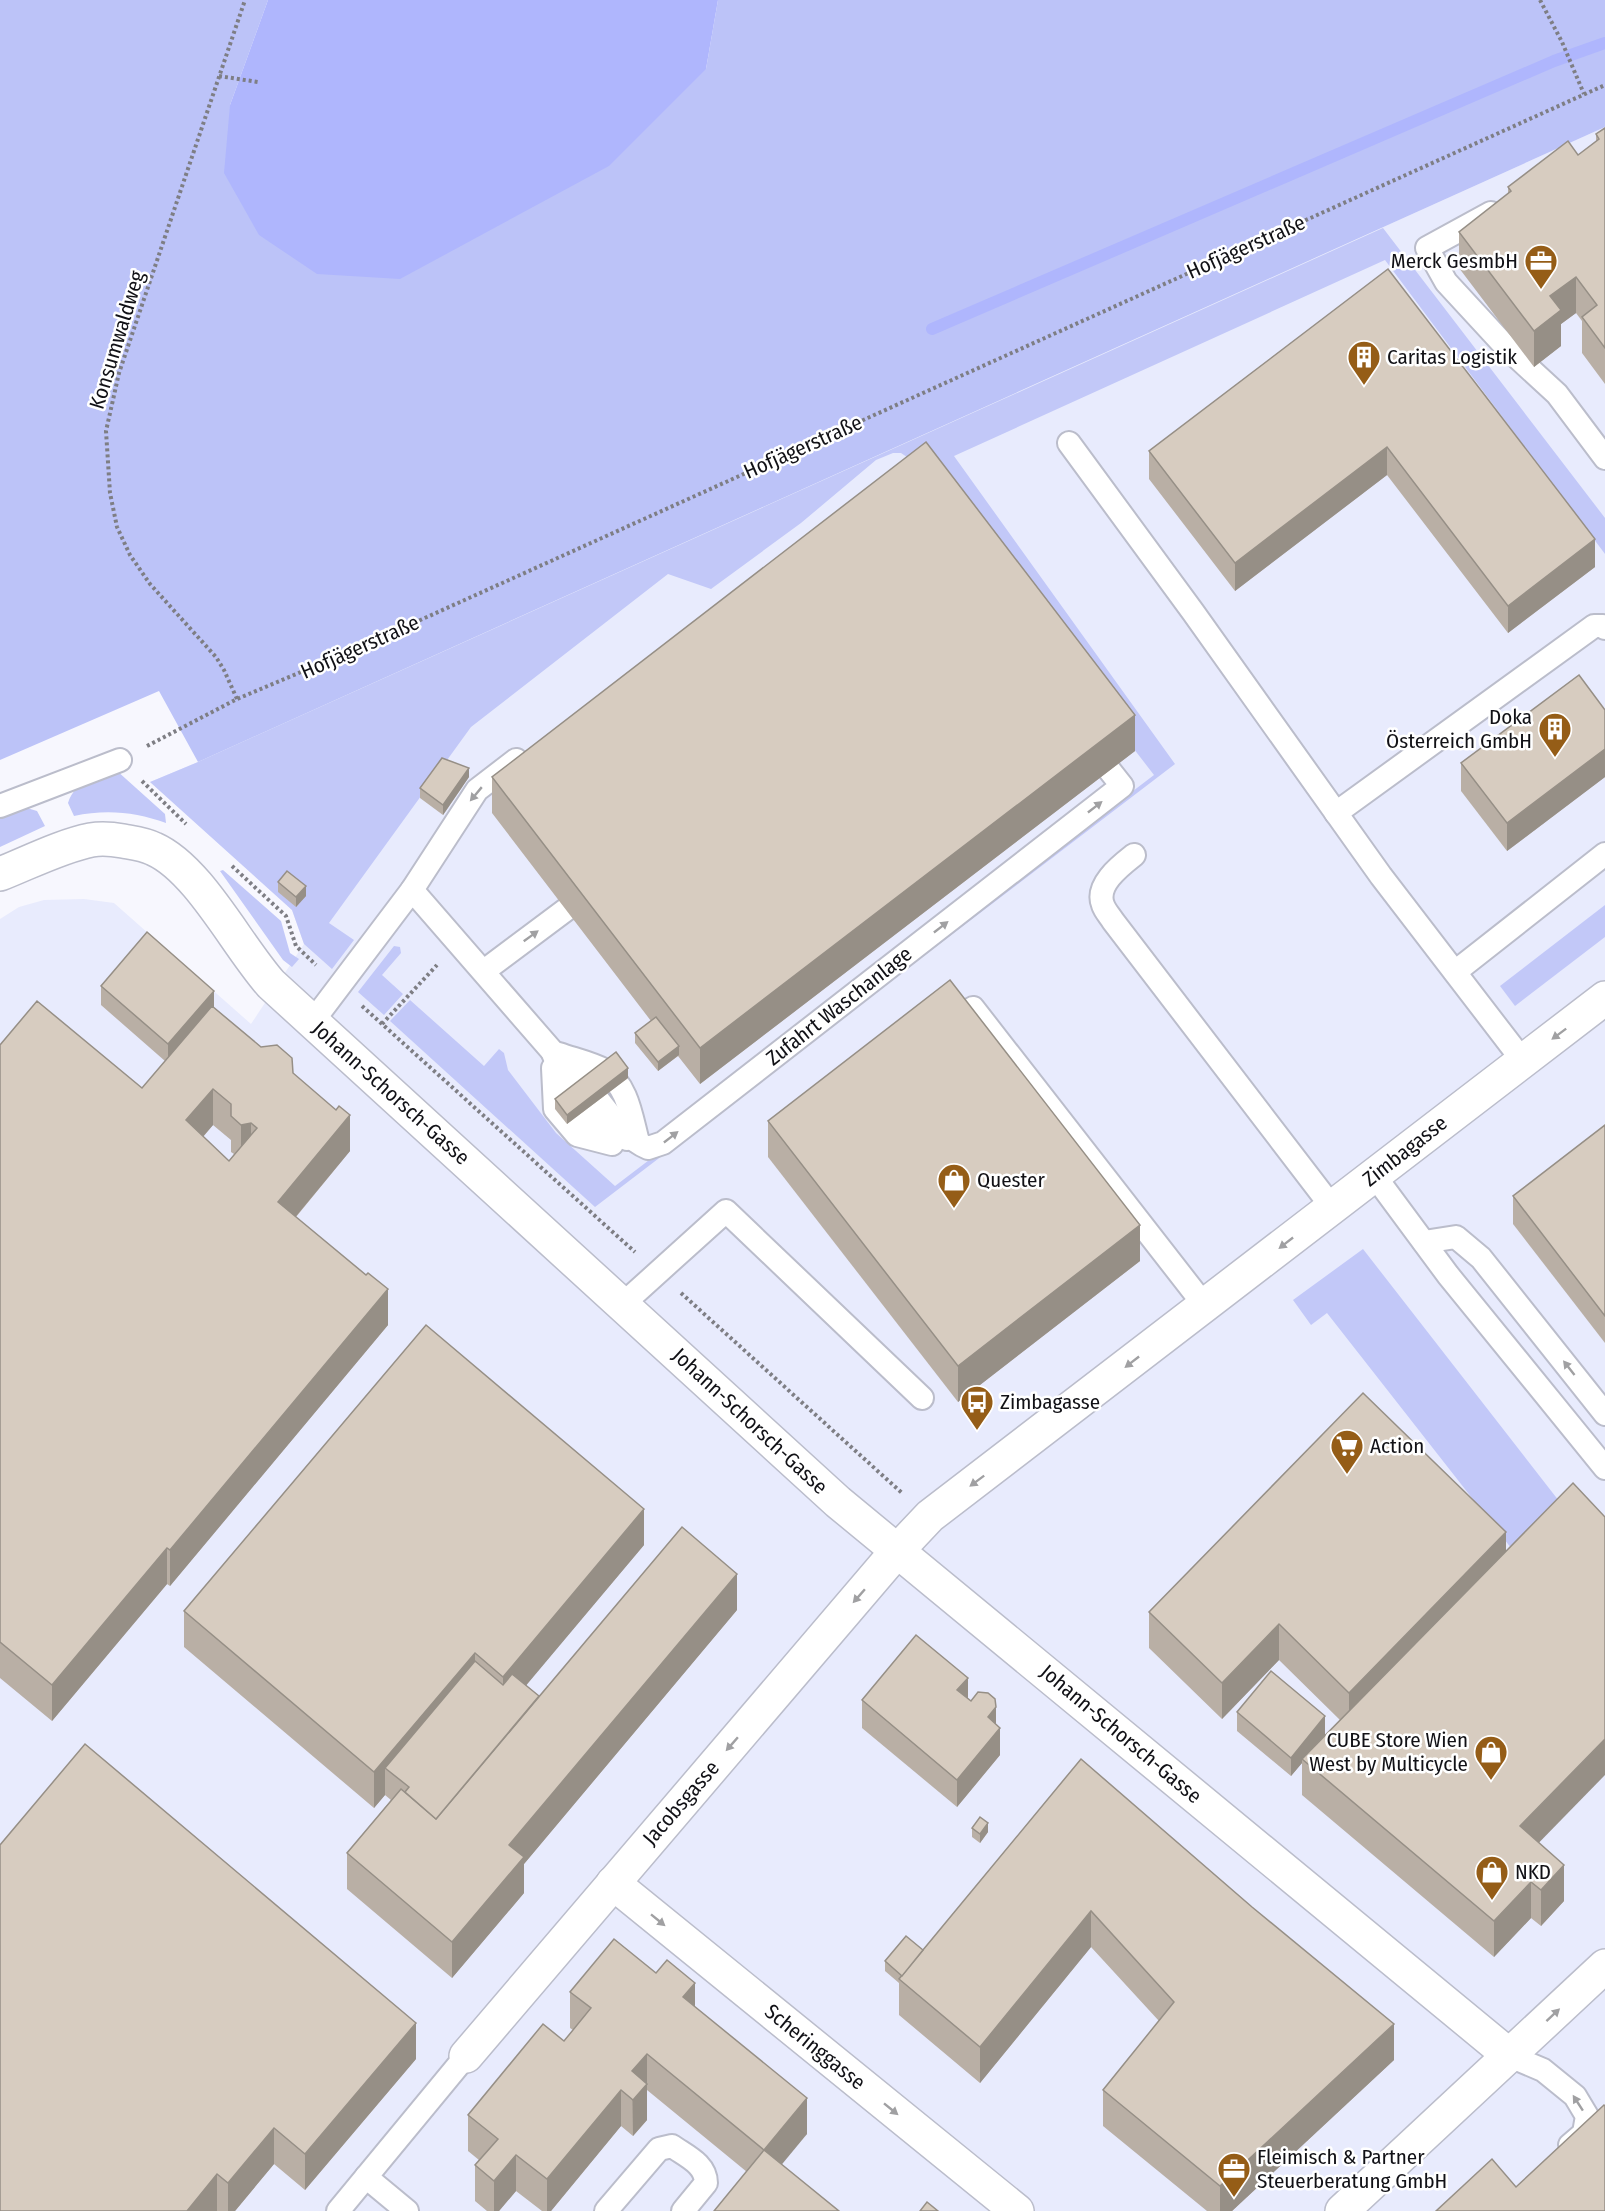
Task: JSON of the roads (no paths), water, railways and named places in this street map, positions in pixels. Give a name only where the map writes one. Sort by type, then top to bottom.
[{"type":"street","name":"Johann-Schorsch-Gasse","points":[[0,874],[91,840],[110,839],[139,843],[153,848],[181,867],[271,984],[838,1502],[1510,2056]]},
{"type":"street","name":"Zimbagasse","points":[[897,1551],[930,1516],[1605,998]]},
{"type":"street","name":"Jacobsgasse","points":[[466,2056],[897,1551]]},
{"type":"street","name":"Scheringgasse","points":[[613,1883],[1017,2211]]},
{"type":"street","points":[[1342,2211],[1605,1966]]},
{"type":"lane","points":[[1511,202],[1427,248],[1446,282],[1506,347],[1557,394],[1605,458]]},
{"type":"lane","points":[[1070,443],[1336,813],[1523,1061]]},
{"type":"lane","points":[[1336,813],[1594,626],[1605,628]]},
{"type":"lane","name":"Zufahrt Waschanlage","points":[[638,1144],[648,1148],[663,1143],[1122,786],[1077,730]]},
{"type":"lane","points":[[313,1021],[412,890],[477,790],[533,748]]},
{"type":"lane","points":[[0,806],[120,760]]},
{"type":"lane","points":[[1455,972],[1605,854]]},
{"type":"lane","points":[[1134,855],[1108,879],[1103,891],[1102,903],[1113,921],[1332,1207]]},
{"type":"lane","points":[[484,970],[610,877]]},
{"type":"lane","points":[[412,890],[459,941],[552,1051],[586,1085],[638,1144]]},
{"type":"lane","points":[[973,1008],[1205,1306]]},
{"type":"lane","points":[[552,1051],[555,1109],[577,1135],[614,1145],[638,1144]]},
{"type":"lane","points":[[1374,1175],[1448,1275],[1605,1468]]},
{"type":"lane","points":[[623,1304],[726,1211],[922,1398]]},
{"type":"lane","points":[[1424,1242],[1456,1237],[1481,1258],[1605,1414]]},
{"type":"lane","points":[[338,2211],[466,2056]]},
{"type":"lane","points":[[1510,2056],[1543,2070],[1575,2096],[1587,2116],[1584,2133],[1551,2162]]},
{"type":"lane","points":[[606,2211],[659,2149],[672,2146],[700,2166],[707,2179],[683,2211]]},
{"type":"lane","points":[[366,2177],[406,2211]]},
{"type":"waterway","points":[[932,329],[1554,61],[1605,43]]},
{"type":"place","name":"Merck GesmbH","points":[[1541,290]]},
{"type":"place","name":"Caritas Logistik","points":[[1364,386]]},
{"type":"place","name":"Doka Österreich GmbH","points":[[1555,758]]},
{"type":"place","name":"Quester","points":[[954,1209]]},
{"type":"place","name":"Zimbagasse","points":[[977,1431]]},
{"type":"place","name":"Action","points":[[1347,1475]]},
{"type":"place","name":"CUBE Store Wien West by Multicycle","points":[[1491,1781]]},
{"type":"place","name":"NKD","points":[[1492,1901]]},
{"type":"place","name":"Fleimisch & Partner Steuerberatung GmbH","points":[[1234,2198]]}]
